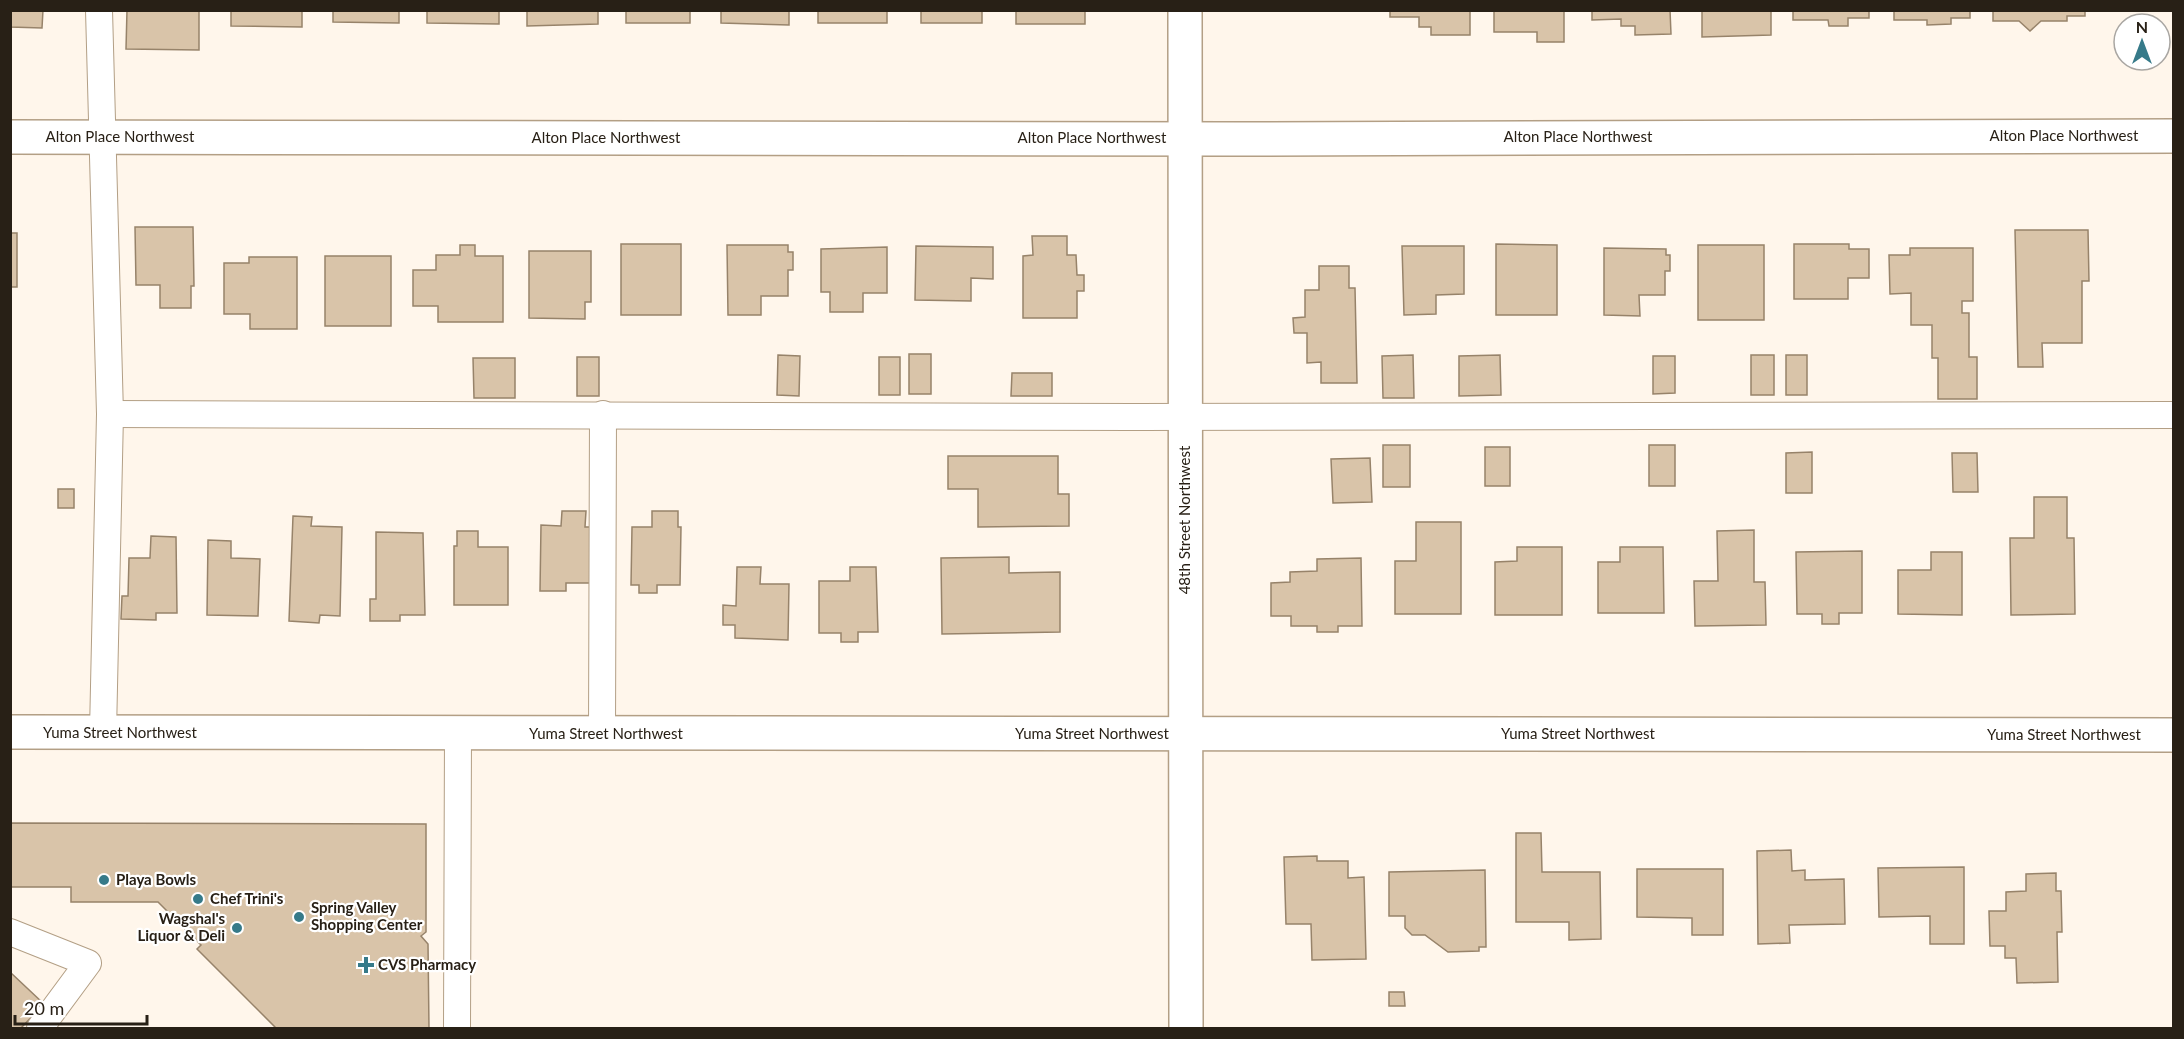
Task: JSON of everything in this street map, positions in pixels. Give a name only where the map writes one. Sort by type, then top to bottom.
[{"type":"street","name":"48th Street Northwest","points":[[1185,10],[1186,1029]]},
{"type":"street","name":"Alton Place Northwest","points":[[10,137],[1185,139],[2174,136]]},
{"type":"street","name":"Yuma Street Northwest","points":[[10,732],[2174,735]]},
{"type":"lane","points":[[99,10],[110,414],[104,732]]},
{"type":"lane","points":[[110,414],[1185,417],[2174,415]]},
{"type":"lane","points":[[602,734],[603,414]]},
{"type":"lane","points":[[457,1029],[458,734]]},
{"type":"lane","points":[[10,932],[88,963],[40,1029]]},
{"type":"building","points":[[10,10],[43,10],[42,28],[10,27]]},
{"type":"building","points":[[127,10],[199,10],[199,50],[126,49]]},
{"type":"building","points":[[231,10],[302,10],[302,27],[231,26]]},
{"type":"building","points":[[333,10],[399,10],[399,23],[333,22]]},
{"type":"building","points":[[427,10],[499,10],[499,24],[427,23]]},
{"type":"building","points":[[527,10],[598,10],[598,24],[527,26]]},
{"type":"building","points":[[626,10],[690,10],[690,23],[626,23]]},
{"type":"building","points":[[721,10],[789,10],[789,25],[721,23]]},
{"type":"building","points":[[818,10],[887,10],[887,23],[818,23]]},
{"type":"building","points":[[921,10],[982,10],[982,23],[921,23]]},
{"type":"building","points":[[1016,10],[1085,10],[1085,24],[1016,24]]},
{"type":"building","points":[[1390,10],[1470,10],[1470,35],[1431,35],[1431,27],[1419,27],[1419,17],[1390,17]]},
{"type":"building","points":[[1494,10],[1564,10],[1564,42],[1537,42],[1537,32],[1494,32]]},
{"type":"building","points":[[1592,10],[1670,10],[1671,34],[1635,35],[1635,26],[1621,26],[1621,19],[1592,20]]},
{"type":"building","points":[[1702,10],[1771,10],[1771,35],[1702,37]]},
{"type":"building","points":[[1793,10],[1869,10],[1869,18],[1848,18],[1848,26],[1829,26],[1828,20],[1793,20]]},
{"type":"building","points":[[1894,10],[1970,10],[1970,18],[1951,18],[1951,24],[1927,25],[1927,20],[1894,20]]},
{"type":"building","points":[[1993,10],[2085,10],[2085,16],[2067,16],[2067,21],[2041,21],[2030,31],[2019,21],[1993,21]]},
{"type":"building","points":[[135,227],[193,227],[194,286],[191,286],[191,308],[160,308],[160,285],[136,285]]},
{"type":"building","points":[[2015,230],[2088,230],[2089,281],[2082,281],[2082,343],[2042,343],[2043,367],[2018,367]]},
{"type":"building","points":[[10,233],[17,233],[17,287],[10,287]]},
{"type":"building","points":[[1032,236],[1067,236],[1067,255],[1076,255],[1077,275],[1084,275],[1084,291],[1077,291],[1077,318],[1023,318],[1023,256],[1033,255]]},
{"type":"building","points":[[621,244],[681,244],[681,315],[621,315]]},
{"type":"building","points":[[1496,244],[1557,245],[1557,315],[1496,315]]},
{"type":"building","points":[[1794,244],[1849,244],[1849,249],[1869,249],[1869,278],[1848,278],[1848,299],[1794,299]]},
{"type":"building","points":[[460,245],[475,245],[475,256],[503,256],[503,322],[438,322],[438,306],[413,306],[413,270],[436,270],[436,255],[460,255]]},
{"type":"building","points":[[727,245],[788,245],[788,252],[793,252],[793,270],[788,270],[788,296],[761,296],[761,315],[728,315]]},
{"type":"building","points":[[1698,245],[1764,245],[1764,320],[1698,320]]},
{"type":"building","points":[[916,246],[993,247],[993,279],[971,278],[971,301],[915,300]]},
{"type":"building","points":[[1402,246],[1464,246],[1464,294],[1436,295],[1436,314],[1404,315]]},
{"type":"building","points":[[887,247],[887,293],[863,293],[863,312],[830,312],[830,292],[821,292],[821,249]]},
{"type":"building","points":[[1604,248],[1666,249],[1666,255],[1670,255],[1670,271],[1665,271],[1665,295],[1639,295],[1640,316],[1604,315]]},
{"type":"building","points":[[1910,248],[1973,248],[1973,301],[1962,301],[1962,313],[1969,313],[1969,357],[1977,357],[1977,399],[1938,399],[1938,358],[1932,358],[1932,325],[1911,325],[1911,293],[1890,294],[1889,255],[1910,255]]},
{"type":"building","points":[[529,251],[591,251],[591,302],[585,302],[585,319],[529,318]]},
{"type":"building","points":[[325,256],[391,256],[391,326],[325,326]]},
{"type":"building","points":[[249,257],[297,257],[297,329],[250,329],[250,314],[224,314],[224,263],[249,263]]},
{"type":"building","points":[[1319,266],[1349,266],[1349,288],[1355,288],[1357,383],[1321,383],[1321,362],[1307,363],[1307,333],[1294,333],[1293,318],[1305,317],[1305,290],[1319,290]]},
{"type":"building","points":[[909,354],[931,354],[931,394],[909,394]]},
{"type":"building","points":[[778,355],[800,356],[799,396],[777,395]]},
{"type":"building","points":[[1413,355],[1414,398],[1383,398],[1382,356]]},
{"type":"building","points":[[1500,355],[1501,395],[1459,396],[1459,356]]},
{"type":"building","points":[[1751,355],[1774,355],[1774,395],[1751,395]]},
{"type":"building","points":[[1786,355],[1807,355],[1807,395],[1786,395]]},
{"type":"building","points":[[1653,356],[1675,356],[1675,393],[1653,394]]},
{"type":"building","points":[[577,357],[599,357],[599,396],[577,396]]},
{"type":"building","points":[[879,357],[900,357],[900,395],[879,395]]},
{"type":"building","points":[[473,358],[515,358],[515,398],[474,398]]},
{"type":"building","points":[[1012,373],[1052,373],[1052,396],[1011,396]]},
{"type":"building","points":[[1383,445],[1410,445],[1410,487],[1383,487]]},
{"type":"building","points":[[1649,445],[1675,445],[1675,486],[1649,486]]},
{"type":"building","points":[[1485,447],[1510,447],[1510,486],[1485,486]]},
{"type":"building","points":[[1812,452],[1812,493],[1786,493],[1786,453]]},
{"type":"building","points":[[1952,453],[1977,453],[1978,492],[1953,492]]},
{"type":"building","points":[[948,456],[1058,456],[1058,494],[1069,494],[1069,526],[978,527],[978,489],[948,489]]},
{"type":"building","points":[[1370,458],[1372,502],[1333,503],[1331,459]]},
{"type":"building","points":[[58,489],[74,489],[74,508],[58,508]]},
{"type":"building","points":[[2034,497],[2067,497],[2067,538],[2074,538],[2075,614],[2011,615],[2010,538],[2034,538]]},
{"type":"building","points":[[562,511],[586,511],[585,527],[591,527],[590,583],[566,583],[566,591],[540,591],[541,525],[561,526]]},
{"type":"building","points":[[652,511],[678,511],[678,527],[681,527],[680,585],[657,585],[657,593],[639,593],[639,585],[631,585],[632,527],[652,527]]},
{"type":"building","points":[[293,516],[312,517],[311,526],[342,527],[340,616],[320,615],[319,623],[289,621]]},
{"type":"building","points":[[1416,522],[1461,522],[1461,614],[1395,614],[1395,561],[1416,561]]},
{"type":"building","points":[[1754,530],[1754,582],[1765,582],[1766,625],[1695,626],[1694,581],[1718,581],[1717,531]]},
{"type":"building","points":[[457,531],[478,531],[478,547],[508,547],[508,605],[454,605],[454,546],[457,546]]},
{"type":"building","points":[[376,532],[423,533],[425,615],[400,615],[400,621],[370,621],[370,599],[376,599]]},
{"type":"building","points":[[151,536],[176,537],[177,613],[156,613],[156,620],[121,619],[122,596],[128,596],[129,558],[150,558]]},
{"type":"building","points":[[208,540],[231,541],[231,558],[260,559],[258,616],[207,615]]},
{"type":"building","points":[[1517,547],[1562,547],[1562,615],[1495,615],[1495,562],[1517,561]]},
{"type":"building","points":[[1620,547],[1663,547],[1664,613],[1598,613],[1598,562],[1620,562]]},
{"type":"building","points":[[1862,551],[1862,613],[1839,613],[1839,624],[1822,624],[1822,614],[1797,614],[1796,552]]},
{"type":"building","points":[[1931,552],[1962,552],[1962,615],[1898,614],[1898,570],[1931,570]]},
{"type":"building","points":[[1009,557],[1009,573],[1060,572],[1060,632],[942,634],[941,558]]},
{"type":"building","points":[[1361,558],[1362,626],[1338,626],[1338,632],[1317,632],[1317,626],[1291,626],[1291,616],[1271,616],[1271,583],[1290,582],[1290,572],[1317,571],[1317,559]]},
{"type":"building","points":[[737,567],[761,567],[760,584],[789,584],[788,640],[735,638],[735,625],[723,625],[723,605],[736,606]]},
{"type":"building","points":[[850,567],[876,567],[878,632],[858,632],[858,642],[841,642],[841,633],[819,633],[819,581],[850,581]]},
{"type":"building","name":"Spring Valley Shopping Center","points":[[10,823],[426,824],[426,932],[421,936],[428,944],[429,1028],[276,1028],[197,949],[201,945],[158,902],[71,902],[71,887],[10,887]]},
{"type":"building","points":[[1516,833],[1541,833],[1542,872],[1600,872],[1601,939],[1569,940],[1569,922],[1516,922]]},
{"type":"building","points":[[1791,850],[1792,871],[1805,870],[1805,880],[1844,879],[1845,924],[1789,925],[1790,943],[1758,944],[1757,851]]},
{"type":"building","points":[[1317,856],[1317,861],[1348,861],[1348,878],[1364,877],[1366,959],[1312,960],[1311,924],[1286,924],[1284,857]]},
{"type":"building","points":[[1964,867],[1964,944],[1930,944],[1930,916],[1879,917],[1878,868]]},
{"type":"building","points":[[1637,869],[1723,869],[1723,935],[1692,935],[1692,918],[1637,917]]},
{"type":"building","points":[[1485,870],[1486,947],[1479,947],[1479,951],[1448,952],[1425,935],[1412,935],[1405,928],[1405,916],[1389,916],[1389,872]]},
{"type":"building","points":[[2056,873],[2056,891],[2061,891],[2062,932],[2057,932],[2058,982],[2017,983],[2016,958],[2005,958],[2005,946],[1990,946],[1989,911],[2006,911],[2006,892],[2026,891],[2026,874]]},
{"type":"building","points":[[10,972],[44,1004],[21,1028],[10,1028]]},
{"type":"building","points":[[1389,992],[1404,992],[1405,1006],[1389,1006]]},
{"type":"place","name":"Playa Bowls","points":[[104,880]]},
{"type":"place","name":"Chef Trini's","points":[[198,899]]},
{"type":"place","name":"Spring Valley Shopping Center","points":[[299,917]]},
{"type":"place","name":"Wagshal's Liquor & Deli","points":[[237,928]]},
{"type":"place","name":"CVS Pharmacy","points":[[366,965]]}]
